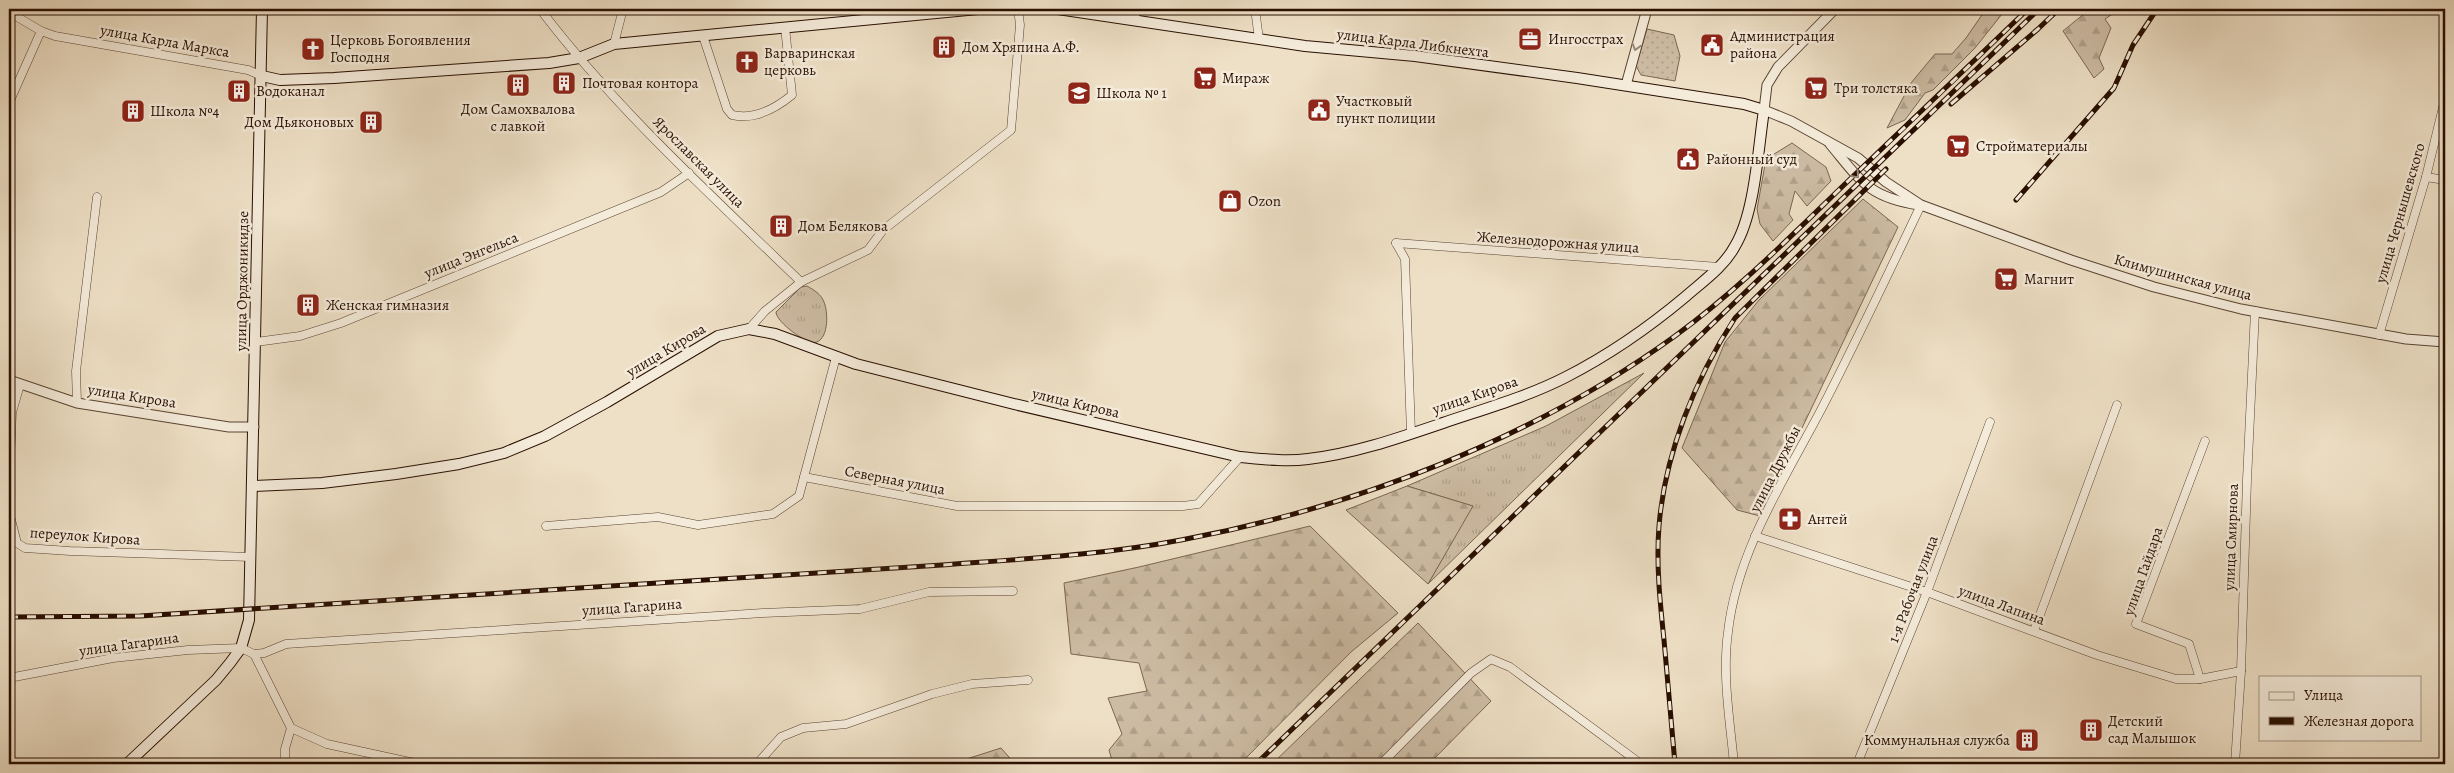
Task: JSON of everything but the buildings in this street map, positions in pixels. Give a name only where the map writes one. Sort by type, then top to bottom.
[{"type":"main road","name":"улица Орджоникидзе","points":[[241,648],[249,620],[262,9]]},
{"type":"main road","points":[[262,76],[280,80],[334,78],[549,63],[579,58],[614,44],[978,9]]},
{"type":"main road","name":"улица Карла Либкнехта","points":[[1058,9],[1322,48],[1416,56],[1626,85],[1744,104],[1764,110]]},
{"type":"main road","name":"улица Кирова","points":[[252,486],[322,482],[396,474],[459,464],[504,453],[545,436],[599,407],[718,336],[749,329],[775,334],[836,357],[1014,404],[1240,457],[1270,460],[1306,460],[1340,454],[1411,434],[1503,403],[1565,378],[1616,349],[1668,311],[1718,267],[1736,246],[1747,215],[1764,110]]},
{"type":"main road","points":[[127,764],[216,680],[241,648]]},
{"type":"street","name":"Ярославская улица","points":[[540,9],[579,58],[689,173],[801,282]]},
{"type":"street","points":[[614,44],[623,9]]},
{"type":"street","points":[[749,329],[765,310],[801,282],[868,250],[883,230],[1011,130],[1020,25],[1018,9]]},
{"type":"street","points":[[1134,9],[1136,20]]},
{"type":"street","points":[[1255,9],[1259,39]]},
{"type":"street","points":[[1626,85],[1647,9]]},
{"type":"street","points":[[1764,110],[1767,84],[1778,67],[1835,9]]},
{"type":"street","name":"улица Карла Маркса","points":[[9,12],[41,31],[55,36],[248,70],[262,76]]},
{"type":"street","points":[[703,36],[727,109],[732,116],[740,117],[770,111],[792,95],[786,27]]},
{"type":"street","points":[[9,103],[41,31]]},
{"type":"street","name":"улица Чернышевского","points":[[2379,334],[2426,177],[2445,99]]},
{"type":"street","name":"Климушинская улица","points":[[1764,110],[1790,120],[1825,138],[1858,158],[1886,182],[1921,205]]},
{"type":"street","name":"Климушинская улица","points":[[1825,138],[1867,187],[1892,201],[1921,205],[2071,260],[2154,286],[2255,311],[2379,334],[2445,342]]},
{"type":"street","name":"улица Энгельса","points":[[256,342],[300,336],[341,323],[661,192],[689,173]]},
{"type":"street","points":[[2426,177],[2445,180]]},
{"type":"street","points":[[77,403],[76,371],[98,197]]},
{"type":"street","name":"улица Дружбы","points":[[1734,764],[1728,686],[1727,633],[1738,581],[1756,536],[1840,373],[1921,205]]},
{"type":"street","name":"Железнодорожная улица","points":[[1411,434],[1405,259],[1396,243],[1718,267]]},
{"type":"street","name":"улица Смирнова","points":[[2235,764],[2241,671],[2247,471],[2255,311]]},
{"type":"street","points":[[546,526],[658,516],[698,525],[772,514],[798,496],[836,357]]},
{"type":"street","name":"улица Кирова","points":[[9,380],[77,403],[229,427],[254,428]]},
{"type":"street","name":"переулок Кирова","points":[[20,385],[12,412],[10,522],[17,543],[25,548],[250,558]]},
{"type":"street","points":[[2034,631],[2117,405]]},
{"type":"street","name":"1-я Рабочая улица","points":[[1857,764],[1927,592],[1990,422]]},
{"type":"street","name":"улица Гайдара","points":[[2200,679],[2188,644],[2136,624],[2205,441]]},
{"type":"street","name":"Северная улица","points":[[804,477],[957,506],[1183,506],[1198,504],[1240,457]]},
{"type":"street","name":"улица Лапина","points":[[1756,536],[1927,592],[2097,655],[2176,679],[2200,679],[2241,671]]},
{"type":"street","name":"улица Гагарина","points":[[9,678],[113,658],[188,650],[241,648],[254,654],[286,644],[754,613],[860,609],[929,592],[1013,591]]},
{"type":"street","points":[[254,654],[291,728],[327,744],[419,764]]},
{"type":"street","points":[[1381,764],[1471,673],[1491,659],[1510,667],[1641,764]]},
{"type":"street","points":[[757,764],[781,737],[802,728],[846,724],[932,694],[972,684],[1028,680]]},
{"type":"street","points":[[285,764],[285,749],[291,728]]},
{"type":"green space","points":[[1986,9],[2006,9],[1975,48],[1933,90],[1925,93],[1905,120],[1887,128],[1911,83],[1935,54],[1952,54],[1966,38]]},
{"type":"green space","points":[[2090,9],[2120,9],[2105,19],[2111,28],[2099,58],[2104,69],[2094,78],[2063,31]]},
{"type":"green space","points":[[1647,29],[1674,35],[1680,56],[1675,81],[1641,75],[1636,66]]},
{"type":"green space","points":[[1792,143],[1826,167],[1831,181],[1807,206],[1795,191],[1789,214],[1793,220],[1773,241],[1760,224],[1757,209],[1766,159]]},
{"type":"green space","points":[[1863,199],[1898,227],[1760,516],[1737,510],[1682,448],[1725,342],[1759,300]]},
{"type":"green space","points":[[807,286],[821,297],[826,311],[826,330],[817,342],[807,340],[793,332],[781,321],[776,312],[801,287]]},
{"type":"green space","points":[[1644,373],[1428,584],[1472,506],[1407,486],[1546,426]]},
{"type":"green space","points":[[1407,486],[1473,506],[1428,584],[1346,510]]},
{"type":"green space","points":[[1310,526],[1398,613],[1351,652],[1240,764],[1113,764],[1109,750],[1122,734],[1108,698],[1147,691],[1139,663],[1071,654],[1064,583]]},
{"type":"green space","points":[[1418,623],[1491,701],[1429,764],[1272,764]]},
{"type":"green space","points":[[1001,748],[1015,764],[954,763]]},
{"type":"railway","points":[[9,617],[140,616],[1032,558],[1092,553],[1181,540],[1311,509],[1375,489],[1439,465],[1502,437],[1562,407],[1620,373],[1675,336],[1720,301],[1763,263],[2028,9]]},
{"type":"railway","points":[[1256,764],[2039,9]]},
{"type":"railway","points":[[1951,104],[2059,9]]},
{"type":"railway","points":[[2016,200],[2114,88],[2133,45],[2157,9]]},
{"type":"railway","points":[[1675,764],[1660,597],[1658,540],[1662,499],[1675,444],[1684,417],[1707,366],[1735,318],[1886,169]]},
{"type":"place","name":"Ингосстрах","points":[[1530,39]]},
{"type":"place","name":"Администрация района","points":[[1712,45]]},
{"type":"place","name":"Дом Хряпина А.Ф.","points":[[944,47]]},
{"type":"place","name":"Церковь Богоявления Господня","points":[[313,49]]},
{"type":"place","name":"Варваринская церковь","points":[[747,62]]},
{"type":"place","name":"Мираж","points":[[1205,78]]},
{"type":"place","name":"Почтовая контора","points":[[564,83]]},
{"type":"place","name":"Дом Самохвалова с лавкой","points":[[518,85]]},
{"type":"place","name":"Три толстяка","points":[[1816,88]]},
{"type":"place","name":"Водоканал","points":[[239,91]]},
{"type":"place","name":"Школа № 1","points":[[1079,93]]},
{"type":"place","name":"Участковый пункт полиции","points":[[1319,110]]},
{"type":"place","name":"Школа №4","points":[[133,111]]},
{"type":"place","name":"Дом Дьяконовых","points":[[371,122]]},
{"type":"place","name":"Стройматериалы","points":[[1958,146]]},
{"type":"place","name":"Районный суд","points":[[1688,159]]},
{"type":"place","name":"Ozon","points":[[1230,201]]},
{"type":"place","name":"Дом Белякова","points":[[781,226]]},
{"type":"place","name":"Магнит","points":[[2006,279]]},
{"type":"place","name":"Женская гимназия","points":[[308,305]]},
{"type":"place","name":"Антей","points":[[1790,519]]},
{"type":"place","name":"Детский сад Малышок","points":[[2091,730]]},
{"type":"place","name":"Коммунальная служба","points":[[2027,740]]}]
